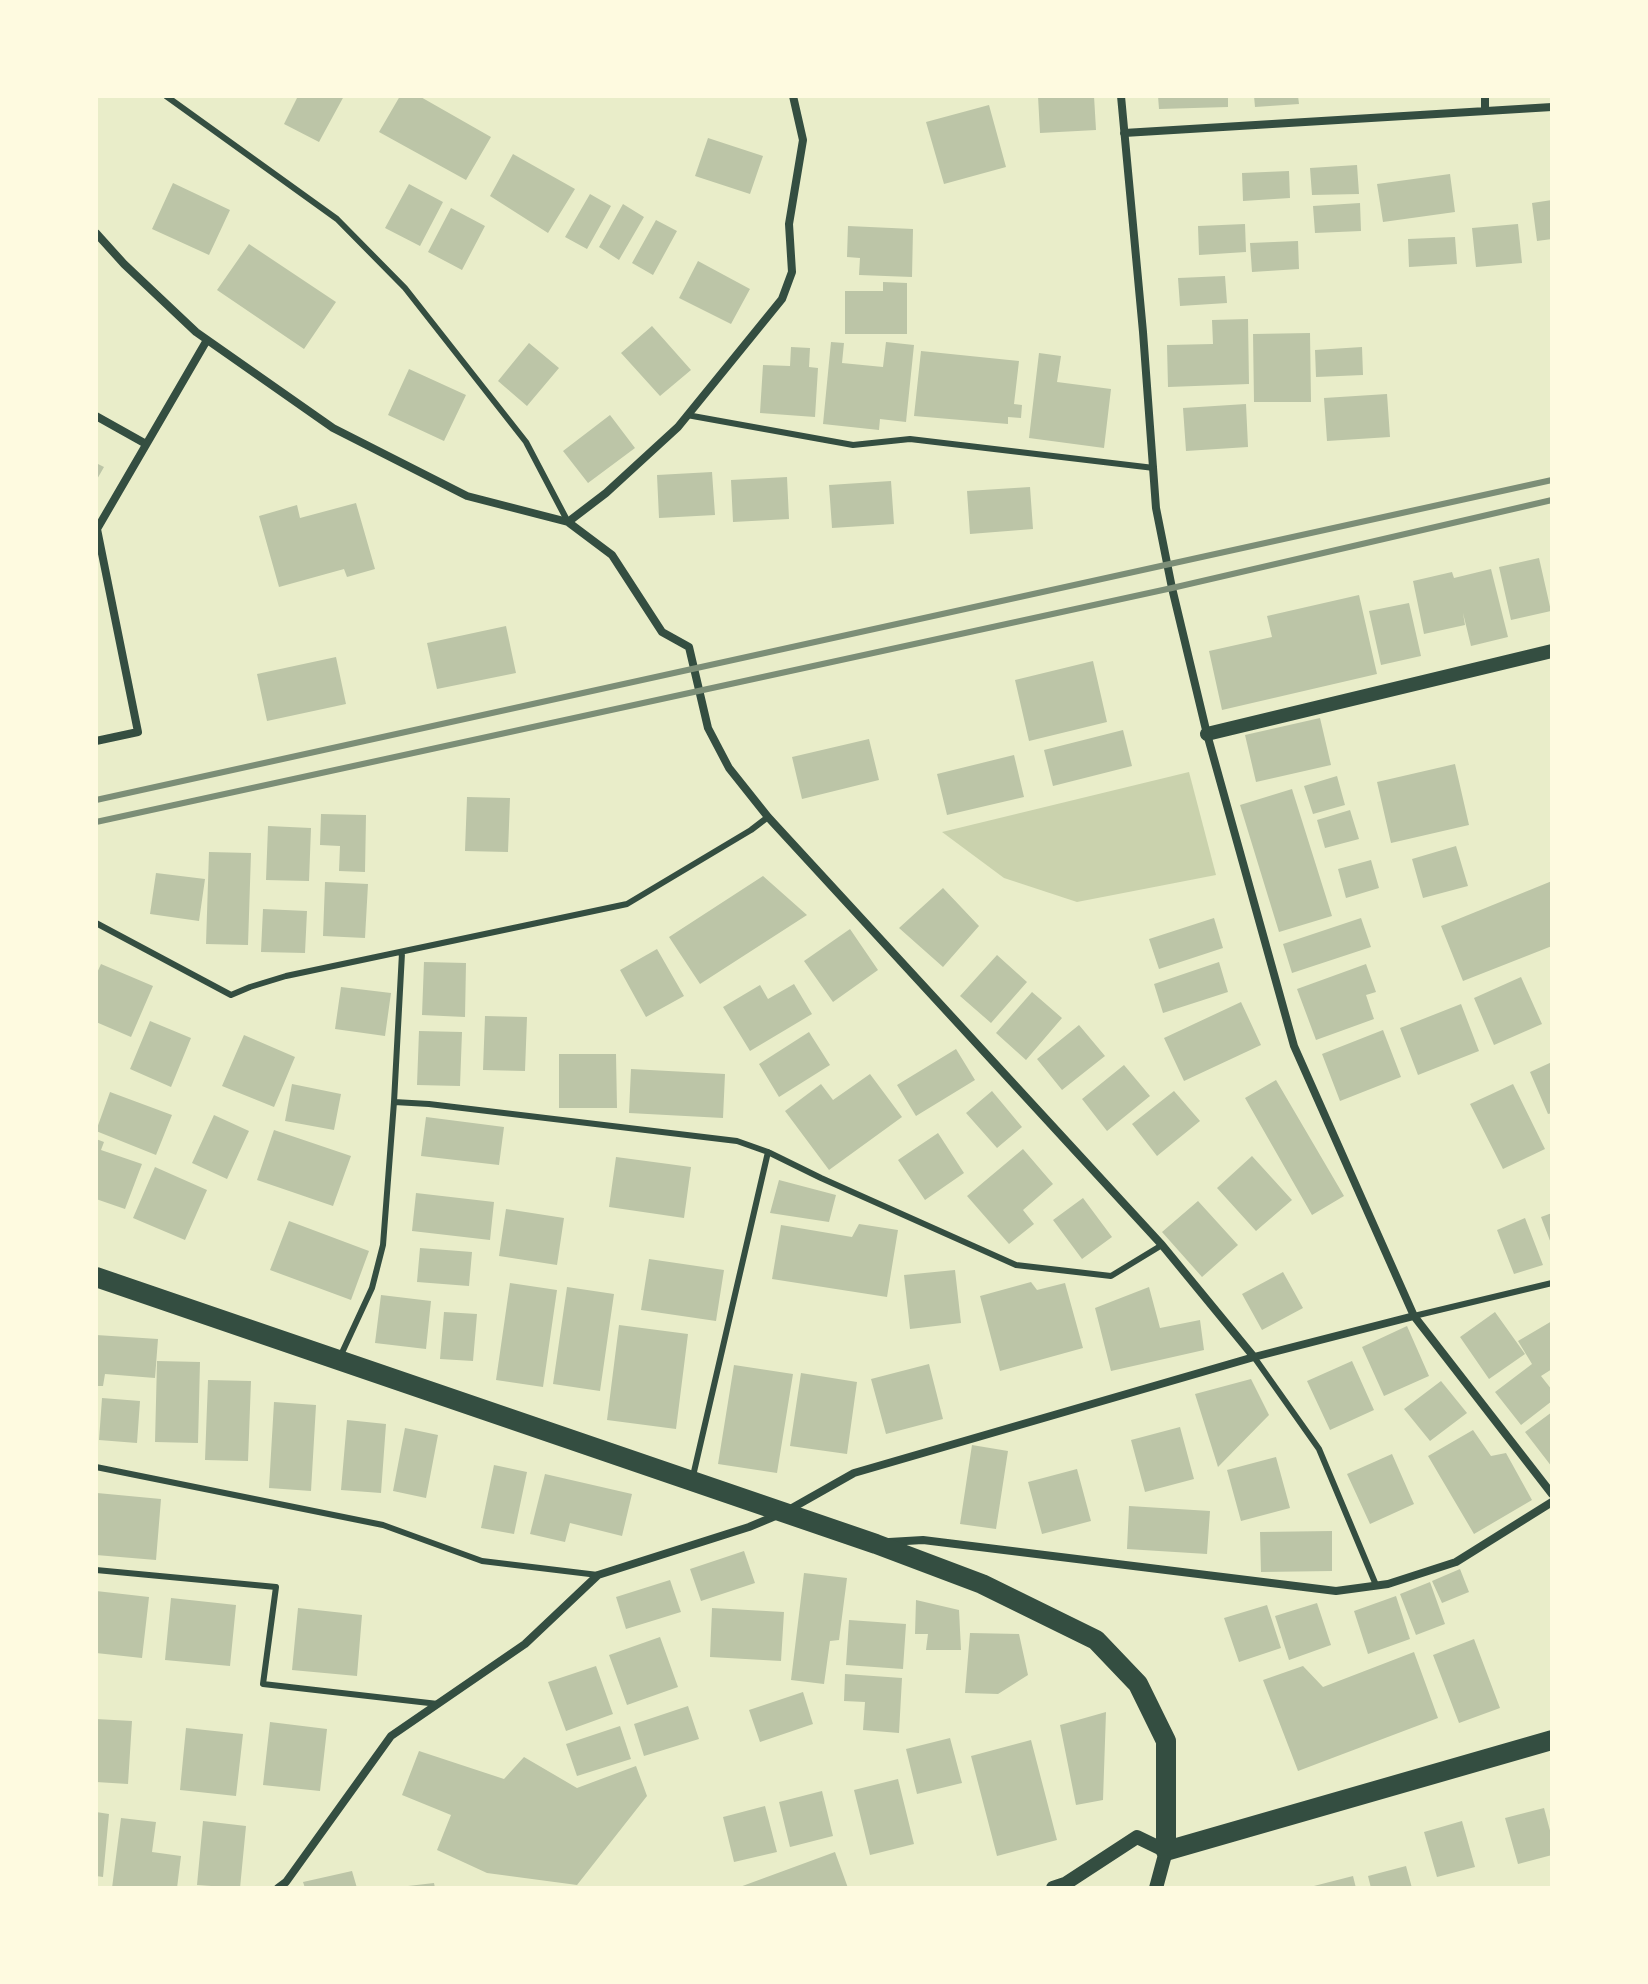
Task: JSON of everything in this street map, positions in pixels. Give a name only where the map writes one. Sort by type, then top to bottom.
[{"type":"main road","points":[[96,1277],[876,1544],[982,1584],[1096,1640],[1138,1684],[1166,1741],[1166,1851],[1552,1740]]},
{"type":"street","points":[[568,522],[606,493],[678,427],[782,299],[792,272],[789,224],[803,140],[793,96]]},
{"type":"street","points":[[1121,96],[1156,508],[1207,734],[1294,1046],[1414,1316],[1552,1494]]},
{"type":"street","points":[[1485,96],[1485,111]]},
{"type":"street","points":[[1124,133],[1552,107]]},
{"type":"street","points":[[96,233],[196,332],[333,428],[467,496],[568,522],[612,555],[662,632],[689,647],[708,728],[729,768],[768,817],[1162,1245],[1254,1357]]},
{"type":"street","points":[[96,741],[138,732],[97,529],[207,340]]},
{"type":"street","points":[[96,416],[146,444]]},
{"type":"street","points":[[1207,734],[1552,651]]},
{"type":"street","points":[[278,1888],[286,1882],[391,1736],[525,1644],[598,1575],[785,1512],[854,1473],[1254,1357],[1414,1316]]},
{"type":"street","points":[[876,1544],[923,1540],[1336,1591],[1388,1584],[1456,1562],[1552,1502]]},
{"type":"street","points":[[1053,1888],[1065,1884],[1137,1837],[1166,1851],[1156,1888]]},
{"type":"lane","points":[[166,96],[337,219],[405,288],[526,442],[568,522]]},
{"type":"lane","points":[[687,415],[853,445],[910,439],[1154,468]]},
{"type":"lane","points":[[96,923],[231,995],[286,976],[627,904],[768,817]]},
{"type":"lane","points":[[339,1360],[372,1288],[383,1245],[402,953]]},
{"type":"lane","points":[[394,1102],[737,1141],[768,1152],[1016,1265],[1111,1276],[1162,1245]]},
{"type":"lane","points":[[692,1481],[768,1152]]},
{"type":"lane","points":[[1414,1316],[1552,1283]]},
{"type":"lane","points":[[1254,1357],[1319,1449],[1376,1585]]},
{"type":"lane","points":[[96,1467],[383,1525],[482,1561],[598,1575]]},
{"type":"lane","points":[[96,1570],[276,1587],[263,1684],[438,1704]]},
{"type":"green space","points":[[1189,772],[1216,875],[1077,902],[1004,878],[942,832]]},
{"type":"building","points":[[298,96],[344,96],[319,142],[284,124]]},
{"type":"building","points":[[400,96],[419,96],[491,137],[466,180],[379,132]]},
{"type":"building","points":[[1038,96],[1094,96],[1096,130],[1040,133]]},
{"type":"building","points":[[1158,96],[1228,96],[1228,107],[1159,109]]},
{"type":"building","points":[[1254,96],[1298,96],[1299,104],[1255,107]]},
{"type":"building","points":[[989,105],[1006,167],[944,184],[926,122]]},
{"type":"building","points":[[708,138],[763,156],[750,194],[695,176]]},
{"type":"building","points":[[513,154],[575,189],[548,233],[490,196]]},
{"type":"building","points":[[1357,165],[1359,194],[1312,195],[1310,168]]},
{"type":"building","points":[[1289,171],[1290,198],[1243,201],[1242,173]]},
{"type":"building","points":[[1450,174],[1455,212],[1383,222],[1377,184]]},
{"type":"building","points":[[173,183],[230,210],[209,255],[152,229]]},
{"type":"building","points":[[409,184],[443,202],[420,246],[385,228]]},
{"type":"building","points":[[590,194],[611,206],[587,249],[565,237]]},
{"type":"building","points":[[1552,200],[1552,239],[1537,241],[1532,203]]},
{"type":"building","points":[[1360,203],[1361,231],[1315,233],[1313,206]]},
{"type":"building","points":[[623,204],[644,217],[619,260],[599,247]]},
{"type":"building","points":[[451,208],[485,226],[462,270],[428,252]]},
{"type":"building","points":[[656,220],[677,231],[653,275],[632,263]]},
{"type":"building","points":[[1245,224],[1246,252],[1199,255],[1198,226]]},
{"type":"building","points":[[1518,224],[1522,263],[1476,267],[1472,228]]},
{"type":"building","points":[[848,226],[913,229],[912,277],[859,275],[860,258],[847,257]]},
{"type":"building","points":[[1455,237],[1457,264],[1409,267],[1408,239]]},
{"type":"building","points":[[1298,241],[1299,269],[1252,272],[1250,243]]},
{"type":"building","points":[[249,244],[336,302],[304,349],[217,290]]},
{"type":"building","points":[[698,261],[750,289],[731,324],[679,298]]},
{"type":"building","points":[[1225,276],[1227,303],[1180,306],[1178,278]]},
{"type":"building","points":[[883,282],[907,283],[907,334],[845,334],[845,291],[883,291]]},
{"type":"building","points":[[1248,319],[1249,384],[1168,387],[1167,345],[1213,344],[1212,320]]},
{"type":"building","points":[[652,326],[691,370],[660,396],[621,353]]},
{"type":"building","points":[[1310,333],[1311,402],[1254,402],[1253,334]]},
{"type":"building","points":[[831,342],[844,343],[842,363],[883,367],[886,342],[914,345],[906,422],[880,419],[879,430],[823,424]]},
{"type":"building","points":[[529,343],[559,368],[527,406],[498,381]]},
{"type":"building","points":[[791,347],[810,348],[809,367],[818,368],[815,417],[760,413],[763,365],[790,366]]},
{"type":"building","points":[[1362,347],[1363,375],[1316,377],[1315,350]]},
{"type":"building","points":[[921,351],[1019,361],[1014,404],[1022,405],[1021,418],[1008,417],[1008,424],[914,416]]},
{"type":"building","points":[[1039,353],[1061,356],[1057,382],[1111,389],[1104,448],[1029,438]]},
{"type":"building","points":[[409,369],[466,395],[444,441],[388,415]]},
{"type":"building","points":[[1387,394],[1390,437],[1327,441],[1324,398]]},
{"type":"building","points":[[1246,404],[1248,447],[1186,451],[1183,408]]},
{"type":"building","points":[[610,415],[635,448],[588,483],[563,451]]},
{"type":"building","points":[[96,463],[104,467],[96,481]]},
{"type":"building","points":[[712,472],[715,515],[659,518],[657,475]]},
{"type":"building","points":[[787,477],[789,519],[733,522],[731,480]]},
{"type":"building","points":[[891,481],[894,524],[832,528],[829,485]]},
{"type":"building","points":[[1030,487],[1033,529],[970,534],[967,491]]},
{"type":"building","points":[[356,503],[375,569],[347,577],[344,569],[279,587],[259,516],[297,505],[300,518]]},
{"type":"building","points":[[1539,558],[1551,611],[1511,620],[1499,567]]},
{"type":"building","points":[[1491,569],[1508,637],[1471,646],[1463,613],[1465,625],[1424,634],[1413,581],[1452,572],[1454,578]]},
{"type":"building","points":[[1359,595],[1377,674],[1222,710],[1209,651],[1272,637],[1267,616]]},
{"type":"building","points":[[1409,603],[1421,656],[1381,665],[1369,611]]},
{"type":"building","points":[[506,626],[516,673],[437,689],[427,643]]},
{"type":"building","points":[[336,657],[346,704],[267,721],[257,674]]},
{"type":"building","points":[[1093,661],[1107,722],[1029,741],[1015,680]]},
{"type":"building","points":[[1320,718],[1331,765],[1256,782],[1245,735]]},
{"type":"building","points":[[1123,730],[1132,766],[1053,786],[1044,750]]},
{"type":"building","points":[[869,739],[879,780],[802,799],[792,757]]},
{"type":"building","points":[[1014,755],[1024,797],[947,815],[937,774]]},
{"type":"building","points":[[1455,764],[1469,825],[1391,843],[1377,782]]},
{"type":"building","points":[[1337,776],[1345,805],[1313,814],[1304,786]]},
{"type":"building","points":[[1292,789],[1332,916],[1279,932],[1240,805]]},
{"type":"building","points":[[467,797],[510,798],[508,852],[465,851]]},
{"type":"building","points":[[1350,810],[1359,839],[1325,848],[1317,820]]},
{"type":"building","points":[[321,814],[366,815],[365,872],[339,871],[340,846],[320,845]]},
{"type":"building","points":[[268,826],[311,828],[309,881],[266,880]]},
{"type":"building","points":[[1456,846],[1468,886],[1423,898],[1412,859]]},
{"type":"building","points":[[209,852],[251,853],[248,945],[206,944]]},
{"type":"building","points":[[1371,860],[1379,888],[1346,898],[1338,869]]},
{"type":"building","points":[[156,873],[205,879],[199,921],[150,914]]},
{"type":"building","points":[[763,876],[807,915],[700,984],[669,937]]},
{"type":"building","points":[[1552,881],[1552,946],[1463,981],[1441,926]]},
{"type":"building","points":[[325,882],[368,884],[365,938],[323,936]]},
{"type":"building","points":[[943,888],[979,926],[943,967],[899,928]]},
{"type":"building","points":[[263,909],[307,911],[305,953],[261,952]]},
{"type":"building","points":[[1214,918],[1223,948],[1159,969],[1149,939]]},
{"type":"building","points":[[1361,918],[1371,947],[1292,973],[1283,944]]},
{"type":"building","points":[[850,929],[878,970],[833,1002],[804,961]]},
{"type":"building","points":[[657,949],[684,996],[646,1017],[620,970]]},
{"type":"building","points":[[997,955],[1027,982],[991,1023],[960,996]]},
{"type":"building","points":[[424,962],[466,963],[465,1017],[422,1015]]},
{"type":"building","points":[[1219,962],[1228,992],[1163,1013],[1154,984]]},
{"type":"building","points":[[101,964],[153,986],[131,1037],[96,1022],[96,975]]},
{"type":"building","points":[[1366,964],[1376,992],[1366,995],[1374,1019],[1316,1040],[1297,989]]},
{"type":"building","points":[[1521,977],[1542,1024],[1494,1045],[1474,998]]},
{"type":"building","points":[[794,984],[812,1014],[750,1051],[723,1007],[760,985],[768,999]]},
{"type":"building","points":[[341,987],[391,993],[385,1036],[335,1029]]},
{"type":"building","points":[[1032,992],[1062,1018],[1026,1060],[996,1033]]},
{"type":"building","points":[[1241,1002],[1261,1045],[1184,1081],[1164,1038]]},
{"type":"building","points":[[1461,1004],[1479,1051],[1418,1075],[1400,1028]]},
{"type":"building","points":[[485,1016],[527,1017],[525,1071],[483,1070]]},
{"type":"building","points":[[150,1021],[191,1038],[171,1087],[130,1069]]},
{"type":"building","points":[[1079,1025],[1105,1056],[1062,1090],[1037,1059]]},
{"type":"building","points":[[1383,1030],[1401,1077],[1340,1101],[1322,1054]]},
{"type":"building","points":[[419,1031],[462,1032],[460,1086],[417,1085]]},
{"type":"building","points":[[809,1032],[830,1065],[779,1097],[759,1064]]},
{"type":"building","points":[[244,1035],[295,1057],[274,1107],[222,1086]]},
{"type":"building","points":[[956,1049],[975,1080],[916,1116],[897,1085]]},
{"type":"building","points":[[559,1054],[616,1054],[617,1108],[559,1108]]},
{"type":"building","points":[[1552,1062],[1552,1113],[1548,1114],[1530,1072]]},
{"type":"building","points":[[1124,1065],[1150,1096],[1107,1131],[1082,1099]]},
{"type":"building","points":[[631,1069],[725,1074],[723,1118],[629,1113]]},
{"type":"building","points":[[870,1074],[902,1117],[829,1170],[785,1111],[821,1084],[833,1100]]},
{"type":"building","points":[[1276,1080],[1344,1196],[1312,1215],[1245,1098]]},
{"type":"building","points":[[292,1084],[341,1094],[334,1130],[285,1121]]},
{"type":"building","points":[[1513,1084],[1545,1149],[1503,1169],[1470,1104]]},
{"type":"building","points":[[992,1091],[1022,1127],[997,1148],[966,1113]]},
{"type":"building","points":[[1174,1091],[1200,1121],[1157,1156],[1132,1124]]},
{"type":"building","points":[[110,1092],[172,1115],[156,1155],[96,1131]]},
{"type":"building","points":[[214,1115],[249,1131],[227,1179],[192,1163]]},
{"type":"building","points":[[426,1117],[504,1127],[499,1165],[421,1156]]},
{"type":"building","points":[[274,1130],[351,1156],[333,1206],[257,1180]]},
{"type":"building","points":[[938,1133],[964,1173],[925,1200],[898,1160]]},
{"type":"building","points":[[96,1139],[104,1142],[101,1150],[142,1164],[125,1209],[96,1199]]},
{"type":"building","points":[[1023,1149],[1053,1184],[1023,1210],[1034,1224],[1009,1244],[967,1196]]},
{"type":"building","points":[[1252,1156],[1292,1200],[1256,1231],[1217,1188]]},
{"type":"building","points":[[616,1157],[691,1167],[684,1218],[609,1207]]},
{"type":"building","points":[[155,1167],[207,1190],[185,1240],[133,1218]]},
{"type":"building","points":[[779,1180],[836,1195],[829,1222],[770,1213]]},
{"type":"building","points":[[416,1193],[494,1202],[490,1240],[412,1231]]},
{"type":"building","points":[[1083,1198],[1112,1237],[1082,1259],[1053,1220]]},
{"type":"building","points":[[1198,1201],[1238,1245],[1202,1277],[1162,1232]]},
{"type":"building","points":[[506,1209],[564,1218],[557,1265],[499,1256]]},
{"type":"building","points":[[1552,1213],[1552,1246],[1541,1217]]},
{"type":"building","points":[[1525,1218],[1543,1265],[1514,1274],[1497,1230]]},
{"type":"building","points":[[289,1221],[369,1251],[351,1300],[270,1270]]},
{"type":"building","points":[[859,1224],[898,1230],[887,1297],[772,1279],[781,1225],[852,1237]]},
{"type":"building","points":[[420,1248],[472,1252],[469,1286],[417,1282]]},
{"type":"building","points":[[649,1259],[724,1270],[716,1321],[641,1310]]},
{"type":"building","points":[[955,1270],[961,1323],[910,1329],[904,1275]]},
{"type":"building","points":[[1283,1272],[1303,1308],[1262,1330],[1242,1294]]},
{"type":"building","points":[[1031,1282],[1037,1290],[1065,1283],[1083,1348],[1000,1371],[980,1296]]},
{"type":"building","points":[[510,1283],[557,1290],[543,1387],[496,1380]]},
{"type":"building","points":[[567,1287],[614,1294],[600,1391],[553,1384]]},
{"type":"building","points":[[1149,1287],[1160,1328],[1200,1320],[1204,1350],[1111,1371],[1095,1308]]},
{"type":"building","points":[[381,1295],[431,1301],[426,1349],[375,1343]]},
{"type":"building","points":[[444,1312],[477,1314],[473,1361],[440,1359]]},
{"type":"building","points":[[1495,1312],[1525,1354],[1489,1379],[1460,1337]]},
{"type":"building","points":[[1552,1321],[1552,1369],[1541,1376],[1552,1390],[1552,1401],[1521,1425],[1495,1392],[1532,1364],[1518,1341]]},
{"type":"building","points":[[619,1325],[688,1334],[676,1429],[607,1420]]},
{"type":"building","points":[[1407,1326],[1429,1376],[1384,1396],[1362,1347]]},
{"type":"building","points":[[96,1335],[158,1339],[155,1378],[105,1374],[103,1386],[96,1386]]},
{"type":"building","points":[[157,1361],[200,1362],[198,1443],[155,1442]]},
{"type":"building","points":[[1352,1361],[1374,1410],[1330,1430],[1307,1381]]},
{"type":"building","points":[[929,1364],[943,1419],[886,1434],[871,1379]]},
{"type":"building","points":[[734,1365],[793,1374],[777,1473],[718,1464]]},
{"type":"building","points":[[801,1373],[857,1382],[847,1454],[790,1446]]},
{"type":"building","points":[[1251,1379],[1269,1415],[1218,1467],[1195,1394]]},
{"type":"building","points":[[208,1380],[251,1381],[248,1461],[205,1460]]},
{"type":"building","points":[[1441,1381],[1467,1413],[1430,1441],[1404,1409]]},
{"type":"building","points":[[102,1398],[140,1401],[137,1443],[99,1440]]},
{"type":"building","points":[[274,1402],[316,1405],[311,1491],[269,1488]]},
{"type":"building","points":[[1552,1412],[1552,1467],[1525,1432]]},
{"type":"building","points":[[347,1420],[386,1424],[381,1493],[341,1490]]},
{"type":"building","points":[[1180,1427],[1194,1479],[1145,1492],[1131,1440]]},
{"type":"building","points":[[405,1428],[438,1435],[426,1498],[393,1491]]},
{"type":"building","points":[[1473,1430],[1491,1456],[1506,1453],[1532,1500],[1474,1534],[1428,1456]]},
{"type":"building","points":[[972,1445],[1008,1451],[996,1529],[960,1524]]},
{"type":"building","points":[[1392,1454],[1414,1504],[1370,1524],[1347,1474]]},
{"type":"building","points":[[1276,1457],[1290,1508],[1241,1521],[1227,1470]]},
{"type":"building","points":[[494,1465],[527,1472],[514,1534],[481,1528]]},
{"type":"building","points":[[1077,1469],[1091,1521],[1042,1534],[1028,1482]]},
{"type":"building","points":[[545,1474],[632,1494],[622,1536],[570,1523],[565,1542],[530,1534]]},
{"type":"building","points":[[97,1493],[161,1499],[156,1560],[96,1555]]},
{"type":"building","points":[[1129,1506],[1210,1511],[1207,1554],[1127,1549]]},
{"type":"building","points":[[1332,1531],[1332,1571],[1261,1572],[1260,1532]]},
{"type":"building","points":[[744,1551],[755,1583],[701,1601],[690,1569]]},
{"type":"building","points":[[1460,1569],[1469,1592],[1442,1603],[1432,1581]]},
{"type":"building","points":[[804,1573],[847,1578],[839,1640],[830,1641],[824,1684],[791,1680]]},
{"type":"building","points":[[670,1580],[681,1612],[626,1629],[616,1597]]},
{"type":"building","points":[[1430,1582],[1445,1624],[1416,1635],[1400,1594]]},
{"type":"building","points":[[96,1591],[149,1597],[142,1658],[96,1653]]},
{"type":"building","points":[[1396,1596],[1410,1639],[1368,1654],[1354,1611]]},
{"type":"building","points":[[171,1598],[236,1605],[230,1666],[165,1660]]},
{"type":"building","points":[[916,1600],[959,1610],[961,1650],[926,1650],[928,1634],[915,1634]]},
{"type":"building","points":[[1317,1603],[1331,1645],[1289,1660],[1275,1616]]},
{"type":"building","points":[[1267,1605],[1281,1648],[1239,1662],[1224,1618]]},
{"type":"building","points":[[298,1608],[362,1615],[357,1676],[292,1670]]},
{"type":"building","points":[[712,1608],[784,1612],[781,1661],[710,1657]]},
{"type":"building","points":[[849,1620],[906,1624],[903,1669],[846,1665]]},
{"type":"building","points":[[970,1633],[1019,1634],[1028,1675],[998,1694],[965,1693]]},
{"type":"building","points":[[660,1637],[678,1687],[627,1705],[609,1655]]},
{"type":"building","points":[[1474,1639],[1500,1708],[1459,1723],[1433,1655]]},
{"type":"building","points":[[1414,1652],[1438,1718],[1298,1771],[1263,1680],[1303,1666],[1323,1687]]},
{"type":"building","points":[[596,1666],[613,1714],[566,1731],[548,1682]]},
{"type":"building","points":[[845,1674],[902,1678],[899,1733],[863,1730],[865,1702],[844,1701]]},
{"type":"building","points":[[803,1692],[813,1724],[760,1742],[749,1710]]},
{"type":"building","points":[[688,1706],[699,1739],[644,1756],[634,1724]]},
{"type":"building","points":[[1106,1712],[1103,1800],[1076,1805],[1060,1725]]},
{"type":"building","points":[[96,1719],[132,1721],[128,1784],[96,1782]]},
{"type":"building","points":[[270,1722],[327,1729],[320,1791],[263,1785]]},
{"type":"building","points":[[620,1726],[631,1759],[577,1776],[566,1744]]},
{"type":"building","points":[[186,1728],[243,1734],[236,1796],[180,1790]]},
{"type":"building","points":[[950,1738],[962,1783],[917,1794],[906,1749]]},
{"type":"building","points":[[1031,1740],[1057,1840],[997,1856],[971,1756]]},
{"type":"building","points":[[419,1751],[504,1779],[524,1757],[577,1788],[636,1766],[647,1796],[577,1885],[487,1873],[437,1850],[451,1815],[402,1795]]},
{"type":"building","points":[[898,1779],[914,1844],[870,1855],[854,1790]]},
{"type":"building","points":[[822,1791],[833,1836],[790,1847],[779,1802]]},
{"type":"building","points":[[765,1806],[777,1852],[734,1862],[723,1817]]},
{"type":"building","points":[[1544,1808],[1552,1838],[1552,1855],[1518,1864],[1505,1818]]},
{"type":"building","points":[[96,1812],[109,1814],[103,1877],[96,1876]]},
{"type":"building","points":[[121,1818],[156,1822],[152,1852],[181,1856],[177,1888],[112,1888]]},
{"type":"building","points":[[203,1821],[246,1826],[240,1888],[197,1885]]},
{"type":"building","points":[[1462,1821],[1475,1867],[1437,1877],[1424,1832]]},
{"type":"building","points":[[835,1852],[848,1888],[737,1888]]},
{"type":"building","points":[[1406,1866],[1412,1888],[1371,1888],[1368,1876]]},
{"type":"building","points":[[352,1871],[357,1888],[305,1888],[303,1882]]},
{"type":"building","points":[[1353,1876],[1356,1888],[1310,1888],[1310,1887]]},
{"type":"building","points":[[434,1883],[435,1888],[408,1888],[408,1886]]},
{"type":"railway","points":[[96,800],[1552,480]]},
{"type":"railway","points":[[96,822],[1172,588],[1552,500]]}]
